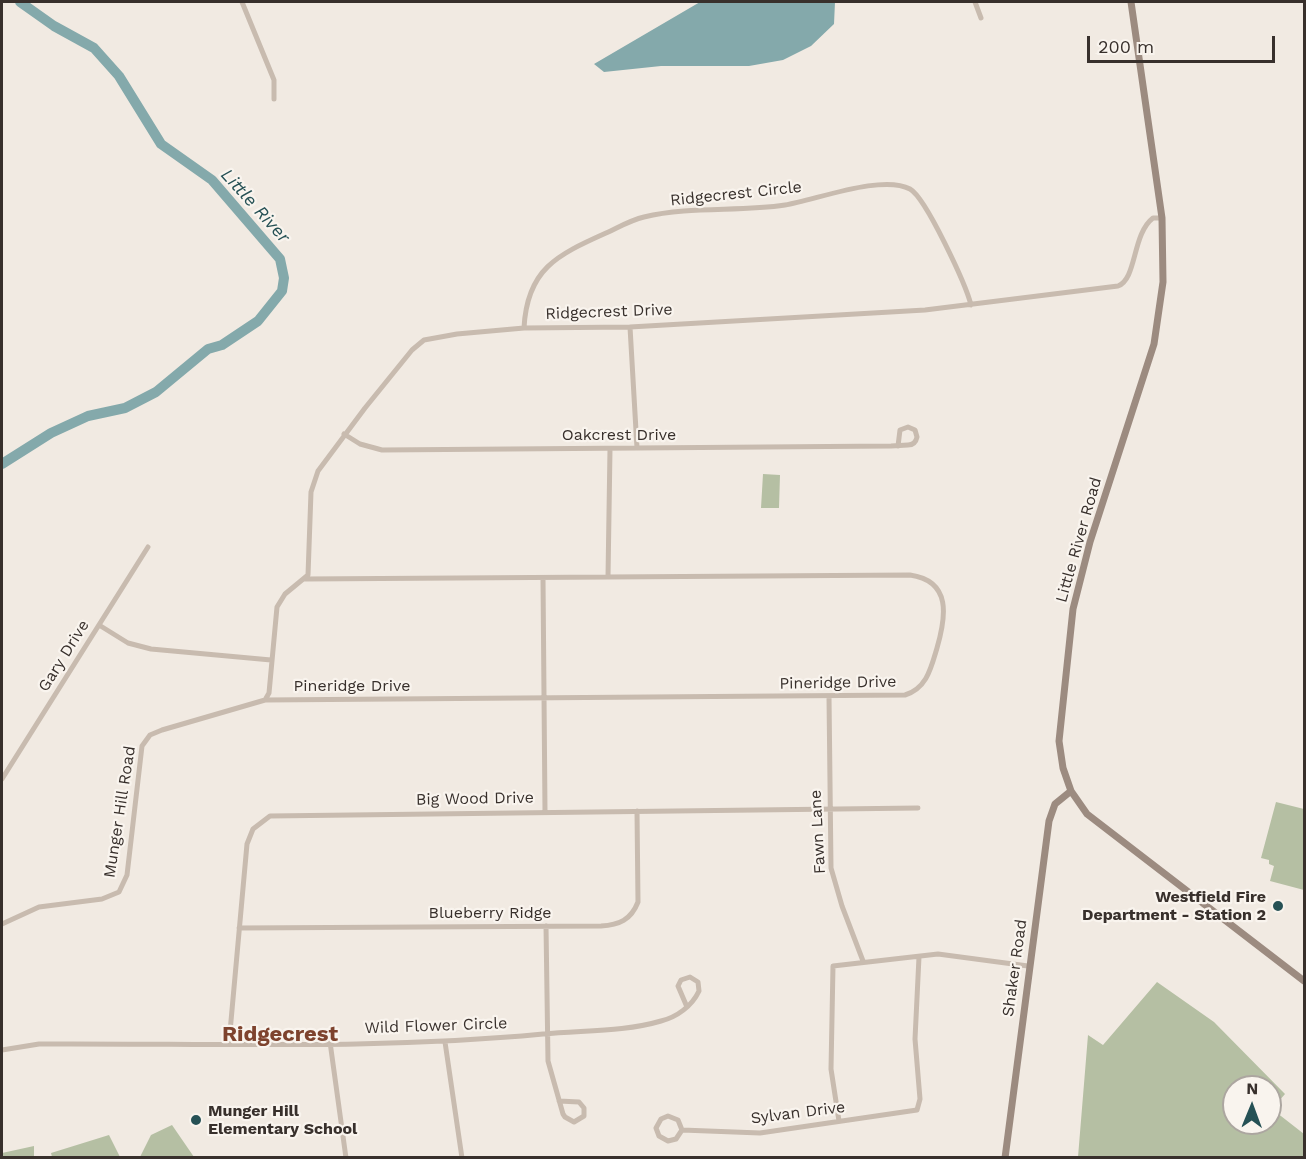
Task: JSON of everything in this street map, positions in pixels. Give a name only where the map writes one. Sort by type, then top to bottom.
[{"type":"main road","name":"Little River Road","points":[[1131,2],[1162,218],[1163,282],[1154,344],[1090,542],[1073,609],[1059,741],[1063,768],[1071,791],[1087,814],[1106,831],[1305,981]]},
{"type":"main road","name":"Shaker Road","points":[[1005,1158],[1028,966],[1050,814],[1055,804],[1071,791]]},
{"type":"street","points":[[242,2],[274,80],[274,99]]},
{"type":"street","points":[[975,2],[981,18]]},
{"type":"street","name":"Ridgecrest Circle","points":[[524,328],[528,294],[548,265],[569,249],[627,223],[664,214],[784,205],[880,185],[900,185],[915,193],[940,235],[966,289],[971,305]]},
{"type":"street","name":"Ridgecrest Drive","points":[[305,579],[309,562],[311,492],[318,471],[344,434],[412,350],[424,340],[457,334],[524,328],[630,327],[905,312],[1124,284],[1142,229],[1153,218],[1162,218]]},
{"type":"street","points":[[630,327],[637,448]]},
{"type":"street","name":"Oakcrest Drive","points":[[344,434],[360,444],[382,450],[898,446]]},
{"type":"street","points":[[608,577],[610,448]]},
{"type":"street","name":"Gary Drive","points":[[3,775],[148,547]]},
{"type":"street","name":"Pineridge Drive","points":[[265,700],[896,697],[912,693],[921,687],[929,674],[944,616],[942,600],[931,583],[910,575],[305,579]]},
{"type":"street","points":[[543,578],[544,812]]},
{"type":"street","points":[[265,700],[268,693],[274,616],[280,600],[290,588],[305,579]]},
{"type":"street","points":[[99,625],[140,647],[271,660]]},
{"type":"street","name":"Fawn Lane","points":[[829,697],[831,867],[862,961]]},
{"type":"street","name":"Munger Hill Road","points":[[2,924],[39,907],[109,897],[119,892],[128,875],[140,754],[145,740],[162,730],[265,700]]},
{"type":"street","name":"Big Wood Drive","points":[[229,1043],[247,844],[253,829],[270,816],[918,808]]},
{"type":"street","name":"Blueberry Ridge","points":[[239,928],[546,926],[620,923],[633,914],[639,894],[637,811]]},
{"type":"street","points":[[546,926],[548,1061],[559,1101],[566,1119],[574,1122],[582,1119],[585,1111],[581,1103],[559,1101]]},
{"type":"street","points":[[839,1121],[831,1069],[833,966],[862,961],[956,956],[1028,966]]},
{"type":"street","name":"Sylvan Drive","points":[[682,1130],[752,1133],[917,1110],[920,1099],[915,1040],[919,957]]},
{"type":"street","points":[[690,977],[698,982],[699,989],[687,1007],[678,986],[681,980],[690,977]]},
{"type":"street","name":"Wild Flower Circle","points":[[2,1050],[39,1044],[445,1042],[654,1023],[669,1018],[687,1007]]},
{"type":"street","points":[[330,1042],[346,1158]]},
{"type":"street","points":[[445,1042],[462,1158]]},
{"type":"street","name":"Sylvan Drive","points":[[668,1116],[678,1120],[682,1130],[676,1139],[668,1141],[661,1138],[656,1128],[661,1119],[668,1116]]},
{"type":"green space","points":[[763,474],[780,475],[779,508],[761,508]]},
{"type":"green space","points":[[1276,802],[1304,809],[1304,890],[1270,881],[1274,866],[1269,864],[1269,860],[1261,858]]},
{"type":"green space","points":[[1157,982],[1214,1022],[1266,1075],[1222,1075],[1222,1135],[1282,1135],[1282,1117],[1304,1134],[1304,1157],[1078,1157],[1088,1035],[1103,1045]]},
{"type":"green space","points":[[172,1125],[194,1157],[140,1157],[151,1135]]},
{"type":"green space","points":[[109,1135],[120,1157],[52,1157],[51,1153]]},
{"type":"green space","points":[[34,1146],[34,1157],[2,1157],[2,1153]]},
{"type":"water","points":[[700,2],[835,2],[834,24],[811,46],[783,60],[749,66],[661,66],[604,72],[594,64]]},
{"type":"waterway","name":"Little River","points":[[2,464],[51,433],[88,416],[125,408],[156,392],[208,349],[222,345],[258,321],[282,291],[284,278],[280,259],[212,180],[161,144],[119,76],[94,48],[54,26],[20,2]]},
{"type":"place","name":"Westfield Fire Department - Station 2","points":[[1278,906]]},
{"type":"place","name":"Munger Hill Elementary School","points":[[196,1120]]},
{"type":"district","name":"Ridgecrest","points":[[280,1035]]}]
